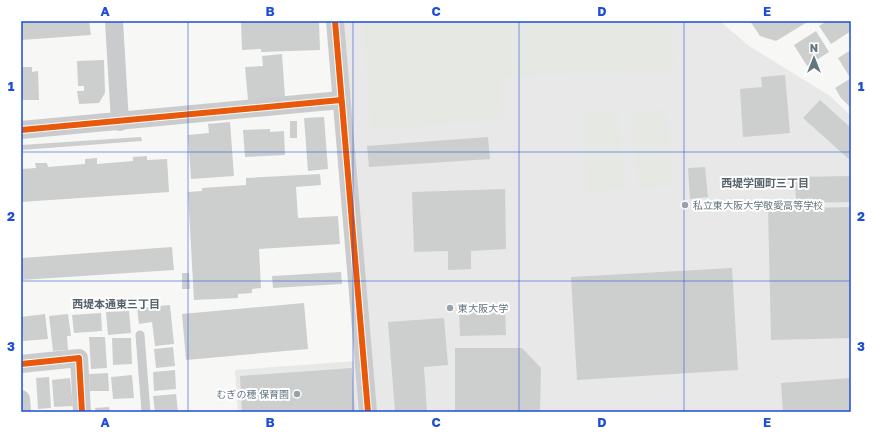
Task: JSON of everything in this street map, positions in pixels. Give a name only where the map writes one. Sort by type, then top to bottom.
[{"type":"street","points":[[114,21],[120,122]]},
{"type":"street","points":[[335,21],[368,412]]},
{"type":"street","points":[[21,130],[120,122],[341,100]]},
{"type":"street","points":[[21,364],[79,358],[82,412]]},
{"type":"street","points":[[21,399],[22,412]]},
{"type":"lane","points":[[140,335],[146,412]]},
{"type":"shaded area","name":"私立東大阪大学敬愛高等学校","points":[[344,21],[720,21],[749,46],[830,96],[851,116],[851,412],[376,412]]},
{"type":"shaded area","points":[[362,21],[671,21],[674,70],[500,77],[503,121],[372,128]]},
{"type":"shaded area","points":[[667,109],[672,187],[638,189],[632,112]]},
{"type":"shaded area","points":[[618,111],[624,188],[588,191],[582,114]]},
{"type":"shaded area","name":"むぎの穂 保育園","points":[[357,361],[361,412],[238,412],[235,370]]},
{"type":"building","points":[[21,21],[89,21],[91,35],[21,40]]},
{"type":"building","points":[[241,21],[319,21],[320,50],[261,52],[261,49],[242,50]]},
{"type":"building","points":[[750,21],[809,21],[776,41],[760,36]]},
{"type":"building","points":[[827,21],[851,21],[851,31],[831,44],[819,26]]},
{"type":"building","points":[[816,31],[829,52],[807,66],[794,45]]},
{"type":"building","points":[[851,50],[851,75],[849,76],[838,58]]},
{"type":"building","points":[[282,54],[285,97],[248,100],[245,67],[263,66],[262,56]]},
{"type":"building","points":[[104,60],[105,93],[99,103],[79,104],[77,91],[84,91],[84,86],[78,86],[77,61]]},
{"type":"building","points":[[21,67],[32,67],[32,72],[38,71],[39,100],[21,100]]},
{"type":"building","points":[[785,75],[790,133],[743,137],[740,89],[762,87],[761,77]]},
{"type":"building","points":[[851,78],[851,108],[841,98],[835,88]]},
{"type":"building","points":[[820,100],[851,128],[851,161],[803,118]]},
{"type":"building","points":[[324,117],[328,169],[308,171],[304,118]]},
{"type":"building","points":[[290,121],[297,121],[297,138],[290,138]]},
{"type":"building","points":[[230,122],[234,176],[191,179],[188,135],[209,133],[208,124]]},
{"type":"building","points":[[270,129],[270,132],[284,131],[285,155],[245,157],[243,130]]},
{"type":"building","points":[[141,137],[142,141],[21,150],[21,145]]},
{"type":"building","points":[[488,137],[490,159],[369,167],[367,146]]},
{"type":"building","points":[[147,156],[147,160],[167,159],[169,192],[21,202],[21,169],[36,168],[35,163],[47,163],[48,167],[85,164],[85,159],[97,158],[97,164],[133,161],[133,157]]},
{"type":"building","points":[[705,167],[708,197],[690,199],[688,168]]},
{"type":"building","points":[[320,174],[321,185],[296,187],[298,218],[338,216],[340,244],[259,249],[261,288],[252,289],[252,293],[238,294],[238,298],[194,300],[188,192],[202,191],[202,188],[246,185],[246,178]]},
{"type":"building","points":[[851,176],[851,202],[796,203],[795,177]]},
{"type":"building","points":[[505,189],[506,249],[471,251],[471,269],[448,270],[448,251],[414,252],[412,192]]},
{"type":"building","points":[[851,207],[851,338],[771,340],[768,209]]},
{"type":"building","points":[[172,247],[174,270],[21,280],[21,258]]},
{"type":"building","points":[[732,268],[738,370],[577,380],[571,277]]},
{"type":"building","points":[[341,272],[342,284],[273,288],[272,276]]},
{"type":"building","points":[[182,273],[189,273],[190,289],[182,289]]},
{"type":"building","points":[[304,303],[308,349],[186,360],[182,314]]},
{"type":"building","points":[[170,305],[174,344],[155,346],[152,322],[139,324],[137,308]]},
{"type":"building","points":[[505,309],[506,335],[460,336],[459,311]]},
{"type":"building","points":[[129,311],[131,333],[108,335],[106,312]]},
{"type":"building","points":[[101,313],[102,331],[74,333],[72,315]]},
{"type":"building","points":[[45,314],[48,339],[23,341],[21,317]]},
{"type":"building","points":[[68,314],[71,336],[67,336],[68,350],[53,351],[49,316]]},
{"type":"building","points":[[444,318],[448,365],[424,367],[427,412],[395,412],[388,322]]},
{"type":"building","points":[[89,337],[105,337],[107,368],[91,369]]},
{"type":"building","points":[[112,338],[131,338],[132,364],[113,365]]},
{"type":"building","points":[[173,347],[175,366],[156,368],[154,349]]},
{"type":"building","points":[[455,348],[522,348],[541,368],[540,412],[455,412]]},
{"type":"building","name":"むぎの穂 保育園","points":[[352,368],[355,412],[242,412],[240,376]]},
{"type":"building","points":[[175,370],[176,389],[154,391],[153,372]]},
{"type":"building","points":[[108,373],[109,391],[90,391],[89,374]]},
{"type":"building","points":[[132,375],[134,398],[113,399],[111,377]]},
{"type":"building","points":[[49,377],[51,408],[38,409],[36,378]]},
{"type":"building","points":[[70,378],[73,406],[54,407],[52,380]]},
{"type":"building","points":[[851,378],[851,412],[783,412],[781,383]]},
{"type":"building","points":[[176,394],[178,412],[155,412],[153,396]]},
{"type":"building","points":[[109,407],[110,412],[96,412],[95,408]]},
{"type":"cycle path","points":[[335,21],[368,412]]},
{"type":"cycle path","points":[[21,130],[341,100]]},
{"type":"cycle path","points":[[21,364],[79,358],[82,412]]},
{"type":"place","name":"私立東大阪大学敬愛高等学校","points":[[685,205]]},
{"type":"place","name":"東大阪大学","points":[[450,308]]},
{"type":"place","name":"むぎの穂 保育園","points":[[297,394]]},
{"type":"district","name":"西堤学園町三丁目","points":[[765,183]]},
{"type":"district","name":"西堤本通東三丁目","points":[[116,304]]}]
